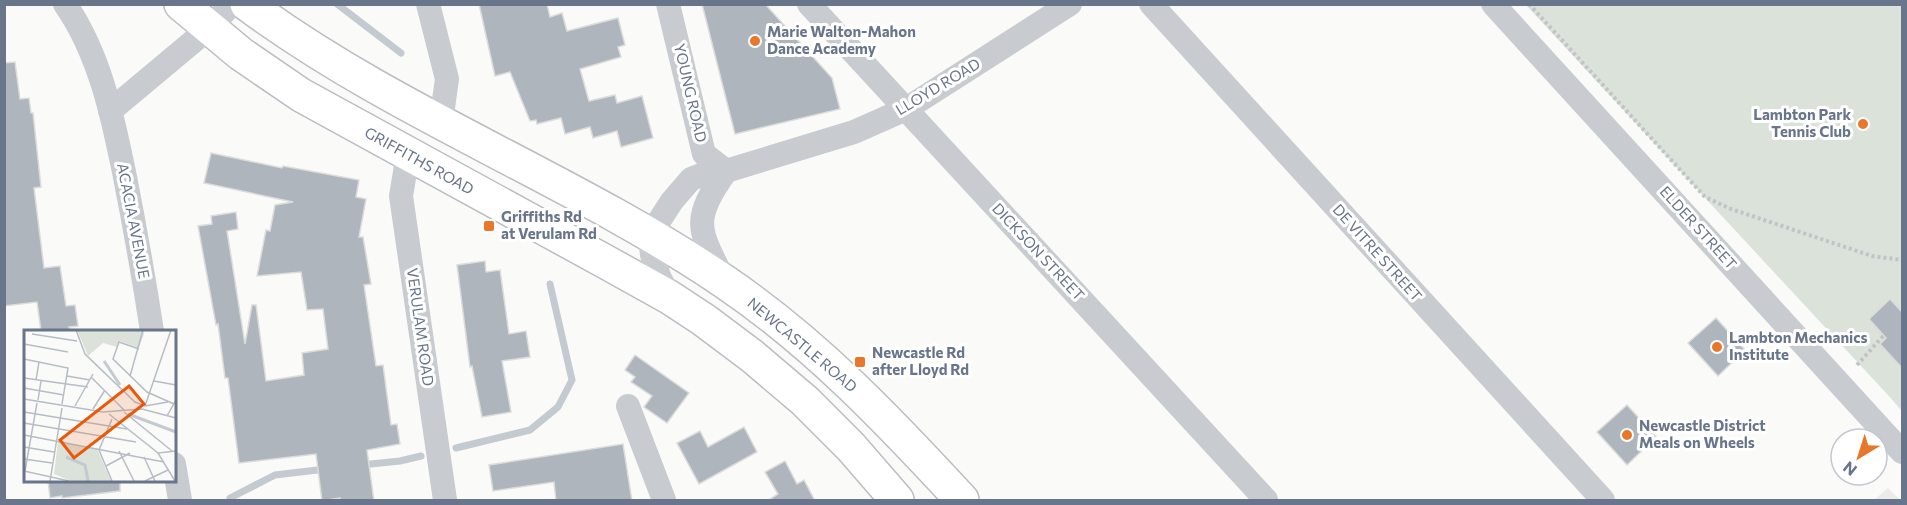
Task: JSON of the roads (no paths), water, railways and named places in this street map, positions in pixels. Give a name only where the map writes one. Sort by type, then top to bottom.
[{"type":"highway","name":"GRIFFITHS ROAD","points":[[181,4],[208,29],[301,95],[669,297]]},
{"type":"highway","points":[[247,4],[316,52],[650,235]]},
{"type":"highway","name":"NEWCASTLE ROAD","points":[[650,235],[726,282],[821,357],[879,413],[962,501]]},
{"type":"highway","points":[[669,297],[753,356],[805,401],[851,447],[897,501]]},
{"type":"street","name":"ACACIA AVENUE","points":[[65,4],[92,52],[110,111],[137,238],[152,330]]},
{"type":"street","points":[[110,111],[208,29],[232,4]]},
{"type":"street","points":[[428,4],[447,79],[441,122]]},
{"type":"street","name":"YOUNG ROAD","points":[[669,4],[704,154],[726,171]]},
{"type":"street","name":"DICKSON STREET","points":[[809,4],[1266,501]]},
{"type":"street","name":"LLOYD ROAD","points":[[650,235],[666,209],[691,179],[704,174],[726,171],[854,132],[906,109],[1070,4]]},
{"type":"street","name":"DE VITRE STREET","points":[[1151,4],[1603,501]]},
{"type":"street","name":"ELDER STREET","points":[[1493,4],[1902,452]]},
{"type":"street","name":"VERULAM ROAD","points":[[408,154],[401,196],[445,501]]},
{"type":"street","points":[[726,171],[706,202],[701,232],[726,282]]},
{"type":"street","points":[[650,235],[652,255],[669,297]]},
{"type":"street","points":[[627,406],[664,501]]},
{"type":"street","points":[[176,476],[180,501]]},
{"type":"waterway","points":[[337,4],[401,53]]},
{"type":"waterway","points":[[456,448],[530,430],[558,407],[572,380],[550,284]]},
{"type":"waterway","points":[[361,465],[400,461],[421,456]]},
{"type":"waterway","points":[[230,498],[275,475],[326,469]]},
{"type":"place","name":"Marie Walton-Mahon Dance Academy","points":[[755,41]]},
{"type":"place","name":"Lambton Park Tennis Club","points":[[1863,124]]},
{"type":"place","name":"Griffiths Rd at Verulam Rd","points":[[489,226]]},
{"type":"place","name":"Lambton Mechanics Institute","points":[[1717,347]]},
{"type":"place","name":"Newcastle Rd after Lloyd Rd","points":[[860,362]]},
{"type":"place","name":"Newcastle District Meals on Wheels","points":[[1627,435]]}]
